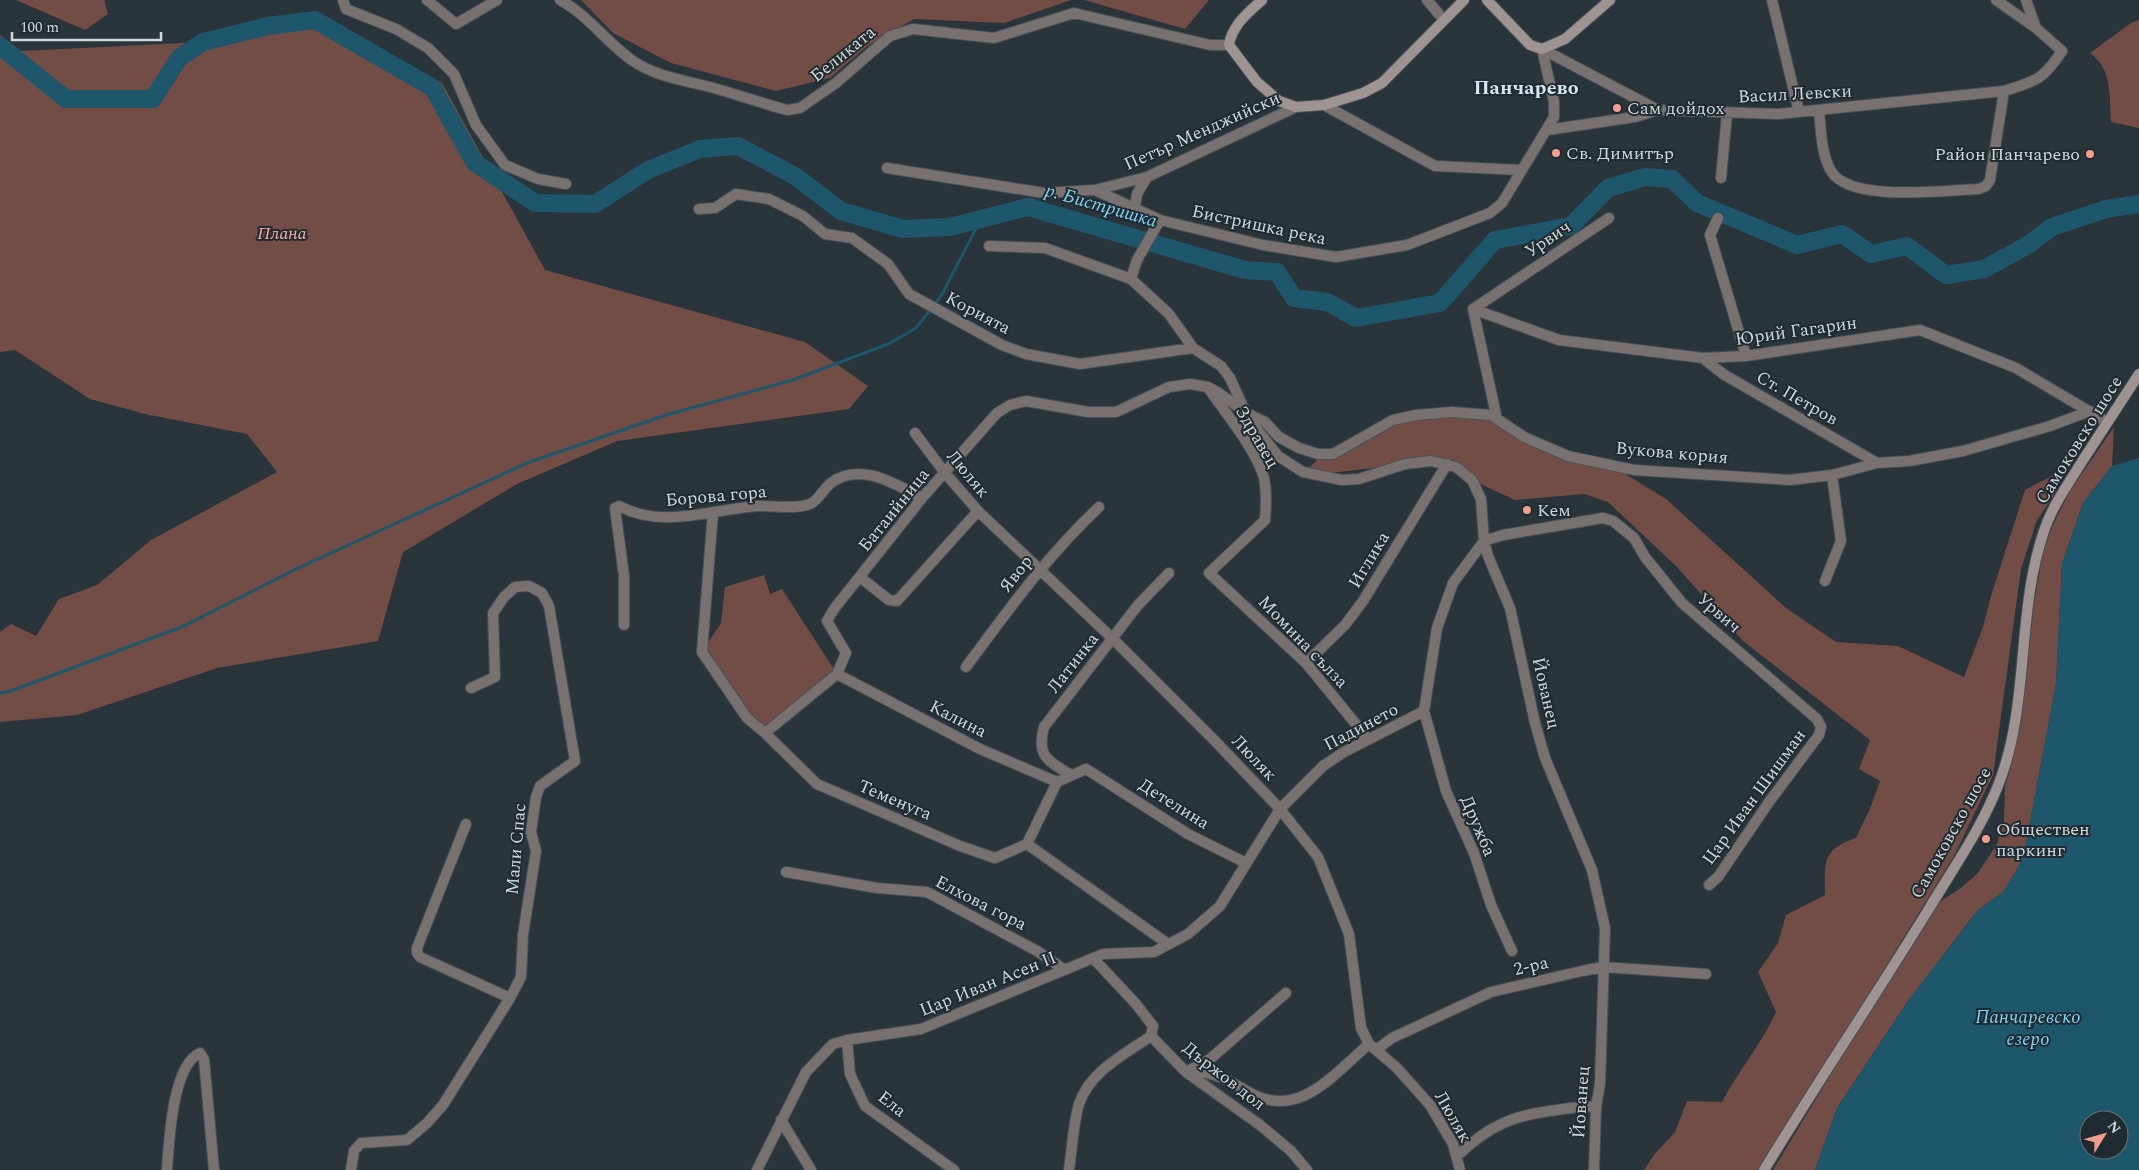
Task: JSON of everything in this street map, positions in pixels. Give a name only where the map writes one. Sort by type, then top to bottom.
[{"type":"main road","points":[[1262,0],[1241,20],[1231,38],[1230,45],[1257,82],[1279,101],[1296,107]]},
{"type":"main road","name":"Петър Менджийски","points":[[1296,107],[1324,106],[1363,93],[1382,83],[1464,0]]},
{"type":"main road","name":"Васил Левски","points":[[1487,0],[1530,45],[1542,50]]},
{"type":"main road","points":[[1542,50],[1565,39],[1610,0]]},
{"type":"main road","name":"Самоковско шосе","points":[[1764,1170],[1871,1002],[1975,831],[1998,786],[2008,761],[2019,696],[2033,580],[2044,530],[2064,490],[2139,374]]},
{"type":"street","points":[[343,0],[346,9],[396,28],[428,48],[454,74],[476,125],[505,165],[538,179],[566,184]]},
{"type":"street","points":[[427,0],[456,24],[493,2]]},
{"type":"street","name":"Беликата","points":[[560,0],[579,13],[605,39],[634,62],[673,79],[708,86],[787,110],[800,108],[836,83],[890,36],[913,30],[994,38],[1074,13],[1210,45],[1230,45]]},
{"type":"street","points":[[1427,0],[1444,20]]},
{"type":"street","points":[[1772,0],[1799,112]]},
{"type":"street","points":[[1996,0],[2036,28]]},
{"type":"street","points":[[2026,0],[2036,28]]},
{"type":"street","name":"Васил Левски","points":[[1542,50],[1658,110],[1727,114],[1778,114],[2004,91],[2033,82],[2044,75],[2062,50],[2036,28]]},
{"type":"street","name":"Бистришка река","points":[[1095,190],[1160,220],[1222,236],[1302,252],[1336,257],[1407,245],[1490,213],[1502,203],[1554,117],[1554,102],[1542,50]]},
{"type":"street","points":[[1818,110],[1825,154],[1831,172],[1846,185],[1875,193],[1979,189],[1986,186],[1990,180],[2004,91]]},
{"type":"street","points":[[1324,106],[1435,166],[1522,170]]},
{"type":"street","name":"Петър Менджийски","points":[[887,168],[1044,192],[1095,190],[1147,176],[1296,107]]},
{"type":"street","points":[[1547,130],[1634,117],[1658,110]]},
{"type":"street","points":[[1721,178],[1727,114]]},
{"type":"street","points":[[1135,207],[1137,194],[1147,176]]},
{"type":"street","name":"Корията","points":[[699,209],[715,208],[736,194],[769,199],[803,216],[825,234],[852,238],[888,264],[909,294],[1002,345],[1026,354],[1080,364],[1193,348]]},
{"type":"street","name":"Урвич","points":[[1473,309],[1609,218]]},
{"type":"street","points":[[1718,218],[1710,235],[1746,356]]},
{"type":"street","points":[[1131,279],[1137,260],[1160,220]]},
{"type":"street","points":[[990,246],[1045,248],[1131,279],[1169,314],[1193,348],[1221,366],[1230,378],[1246,413]]},
{"type":"street","points":[[1473,309],[1497,419]]},
{"type":"street","name":"Юрий Гагарин","points":[[1473,309],[1559,340],[1703,358],[1746,356],[1920,330],[2016,368],[2107,422]]},
{"type":"street","name":"Ст. Петров","points":[[1703,358],[1723,374],[1877,463]]},
{"type":"street","name":"Батаийница","points":[[837,674],[846,653],[827,621],[922,498],[997,413],[1010,404],[1026,401],[1088,412],[1116,412],[1169,387],[1190,384],[1208,387],[1246,413]]},
{"type":"street","name":"Здравец","points":[[1208,387],[1256,460],[1263,476],[1266,492],[1265,520],[1210,573]]},
{"type":"street","name":"Вукова кория","points":[[1246,413],[1264,422],[1279,437],[1299,448],[1318,454],[1332,454],[1393,420],[1416,415],[1452,412],[1492,415],[1524,437],[1568,456],[1634,470],[1790,480],[1832,475],[1877,463],[1909,460],[1962,451],[2050,426],[2090,411]]},
{"type":"street","name":"Йованец","points":[[1246,413],[1278,456],[1303,472],[1342,480],[1359,479],[1405,464],[1430,461],[1456,467],[1472,480],[1481,499],[1484,541],[1488,556],[1510,608],[1535,723],[1545,758],[1592,870],[1605,928],[1600,1084],[1596,1107],[1594,1170]]},
{"type":"street","name":"Люляк","points":[[915,433],[945,473],[978,511],[1112,638],[1280,808],[1318,857],[1349,934],[1361,1028],[1372,1047],[1408,1079],[1430,1105],[1448,1133],[1458,1165]]},
{"type":"street","name":"Иглика","points":[[1306,663],[1345,625],[1364,601],[1447,464]]},
{"type":"street","name":"Борова гора","points":[[624,625],[624,576],[616,508],[619,506],[643,517],[668,518],[712,512],[812,504],[829,484],[840,477],[876,475],[922,498]]},
{"type":"street","points":[[1825,580],[1841,541],[1832,475]]},
{"type":"street","name":"Явор","points":[[966,667],[1039,569],[1069,536],[1100,507]]},
{"type":"street","points":[[861,578],[889,600],[897,601],[978,511]]},
{"type":"street","name":"Теменуга","points":[[712,512],[702,652],[747,718],[818,784],[960,846],[995,858],[1027,844]]},
{"type":"street","name":"Урвич","points":[[1484,541],[1503,535],[1603,518],[1613,520],[1634,538],[1645,557],[1682,603],[1817,719],[1821,727]]},
{"type":"street","name":"Падинето","points":[[1093,958],[1103,954],[1154,952],[1188,934],[1220,906],[1280,808],[1323,766],[1368,739],[1424,711],[1437,628],[1453,583],[1484,541]]},
{"type":"street","name":"Латинка","points":[[1070,775],[1050,762],[1042,754],[1040,741],[1044,728],[1138,605],[1169,573]]},
{"type":"street","name":"Момина сълза","points":[[1210,573],[1306,663],[1368,739]]},
{"type":"street","name":"Мали Спас","points":[[351,1170],[354,1151],[361,1144],[408,1140],[443,1104],[510,998],[521,977],[523,935],[536,851],[531,832],[536,797],[540,786],[574,761],[549,606],[542,593],[529,586],[515,587],[504,597],[493,613],[495,677],[471,688]]},
{"type":"street","points":[[765,733],[837,674]]},
{"type":"street","name":"Калина","points":[[837,674],[980,749],[1057,782]]},
{"type":"street","name":"Дружба","points":[[1424,711],[1446,791],[1474,853],[1491,905],[1512,951]]},
{"type":"street","name":"Цар Иван Шишман","points":[[1709,885],[1718,876],[1769,802],[1819,735],[1821,727]]},
{"type":"street","name":"Детелина","points":[[1070,775],[1086,768],[1188,834],[1246,863]]},
{"type":"street","points":[[1070,775],[1057,782],[1027,844],[1168,944]]},
{"type":"street","points":[[466,824],[417,948],[417,954],[420,958],[510,998]]},
{"type":"street","name":"Елхова гора","points":[[786,872],[877,888],[926,892],[1029,946],[1065,970]]},
{"type":"street","name":"Цар Иван Асен II","points":[[757,1170],[780,1120],[806,1072],[833,1044],[847,1040],[921,1029],[1093,958]]},
{"type":"street","name":"Държов дол","points":[[1093,958],[1136,1004],[1153,1026],[1151,1036],[1186,1072],[1260,1125],[1291,1151],[1307,1170]]},
{"type":"street","name":"2-ра","points":[[1186,1072],[1203,1071],[1214,1073],[1260,1098],[1269,1101],[1289,1102],[1298,1100],[1312,1091],[1372,1047],[1491,992],[1603,967],[1706,974]]},
{"type":"street","points":[[1186,1072],[1210,1060],[1286,993]]},
{"type":"street","points":[[1069,1170],[1077,1113],[1087,1089],[1109,1064],[1151,1036]]},
{"type":"street","name":"Ела","points":[[847,1040],[850,1074],[865,1106],[954,1170]]},
{"type":"street","points":[[167,1170],[180,1078],[193,1057],[200,1054],[204,1059],[214,1170]]},
{"type":"street","points":[[1458,1165],[1490,1129],[1504,1121],[1533,1113],[1596,1107]]},
{"type":"street","points":[[780,1120],[811,1170]]},
{"type":"green space","points":[[16,0],[104,0],[108,14],[85,30]]},
{"type":"green space","points":[[581,0],[1071,0],[1004,23],[914,19],[866,47],[830,78],[776,91],[671,63],[613,33]]},
{"type":"green space","points":[[1084,0],[1209,0],[1185,29]]},
{"type":"green space","name":"Плана","points":[[315,20],[442,83],[545,270],[805,342],[868,386],[849,409],[617,441],[517,484],[403,552],[378,641],[217,668],[77,715],[0,722],[0,632],[11,624],[36,636],[59,599],[97,585],[151,540],[277,472],[247,434],[145,414],[90,399],[15,350],[0,352],[0,35],[21,51],[203,42],[268,26]]},
{"type":"green space","points":[[2139,20],[2139,128],[2111,122],[2110,93],[2106,75],[2103,67],[2090,53],[2131,23]]},
{"type":"green space","points":[[1491,415],[1525,439],[1622,472],[1666,499],[1786,608],[1836,642],[1898,646],[1964,677],[1983,627],[2025,490],[2061,471],[2056,492],[2037,520],[2021,569],[1993,775],[1954,856],[1760,1170],[1644,1170],[1654,1155],[1675,1132],[1687,1101],[1722,1102],[1770,1024],[1776,1012],[1758,972],[1778,943],[1786,915],[1825,895],[1827,859],[1836,847],[1856,838],[1870,809],[1880,781],[1859,769],[1870,740],[1743,641],[1677,567],[1608,502],[1584,494],[1515,500],[1472,480],[1464,474],[1431,461],[1322,474],[1306,471],[1321,456],[1394,422],[1416,417]]},
{"type":"green space","points":[[2114,427],[2112,466],[2083,503],[2062,564],[2056,684],[2023,859],[2004,891],[1977,911],[1908,1001],[1837,1108],[1815,1170],[1773,1170],[1932,907],[1961,888],[1978,873],[1997,844],[2004,821],[2005,787],[2012,762],[2043,552],[2053,525],[2070,491]]},
{"type":"green space","points":[[764,575],[770,594],[782,589],[837,674],[765,733],[702,652],[721,623],[725,587]]},
{"type":"water","name":"Панчаревско езеро","points":[[2139,458],[2139,1170],[1815,1170],[1837,1108],[1908,1001],[1977,911],[2004,891],[2023,859],[2056,684],[2062,564],[2083,503],[2112,466]]},
{"type":"waterway","name":"р. Бистришка","points":[[0,46],[66,99],[153,99],[179,58],[203,42],[268,26],[315,20],[433,88],[474,162],[535,203],[595,204],[648,170],[700,149],[738,146],[795,176],[841,211],[903,229],[950,227],[1028,207],[1245,270],[1277,272],[1294,298],[1327,302],[1356,318],[1440,303],[1495,240],[1571,226],[1608,188],[1645,177],[1672,179],[1697,203],[1797,245],[1842,234],[1871,254],[1907,246],[1946,275],[1984,269],[2028,245],[2052,227],[2106,209],[2139,204]]},
{"type":"waterway","points":[[0,693],[11,691],[184,626],[292,571],[527,463],[666,415],[793,380],[888,344],[916,328],[941,296],[981,219]]},
{"type":"place","name":"Сам дойдох","points":[[1617,108]]},
{"type":"place","name":"Св. Димитър","points":[[1556,153]]},
{"type":"place","name":"Район Панчарево","points":[[2090,154]]},
{"type":"place","name":"Кем","points":[[1527,510]]},
{"type":"place","name":"Обществен паркинг","points":[[1986,839]]},
{"type":"district","name":"Панчарево","points":[[1526,88]]}]
